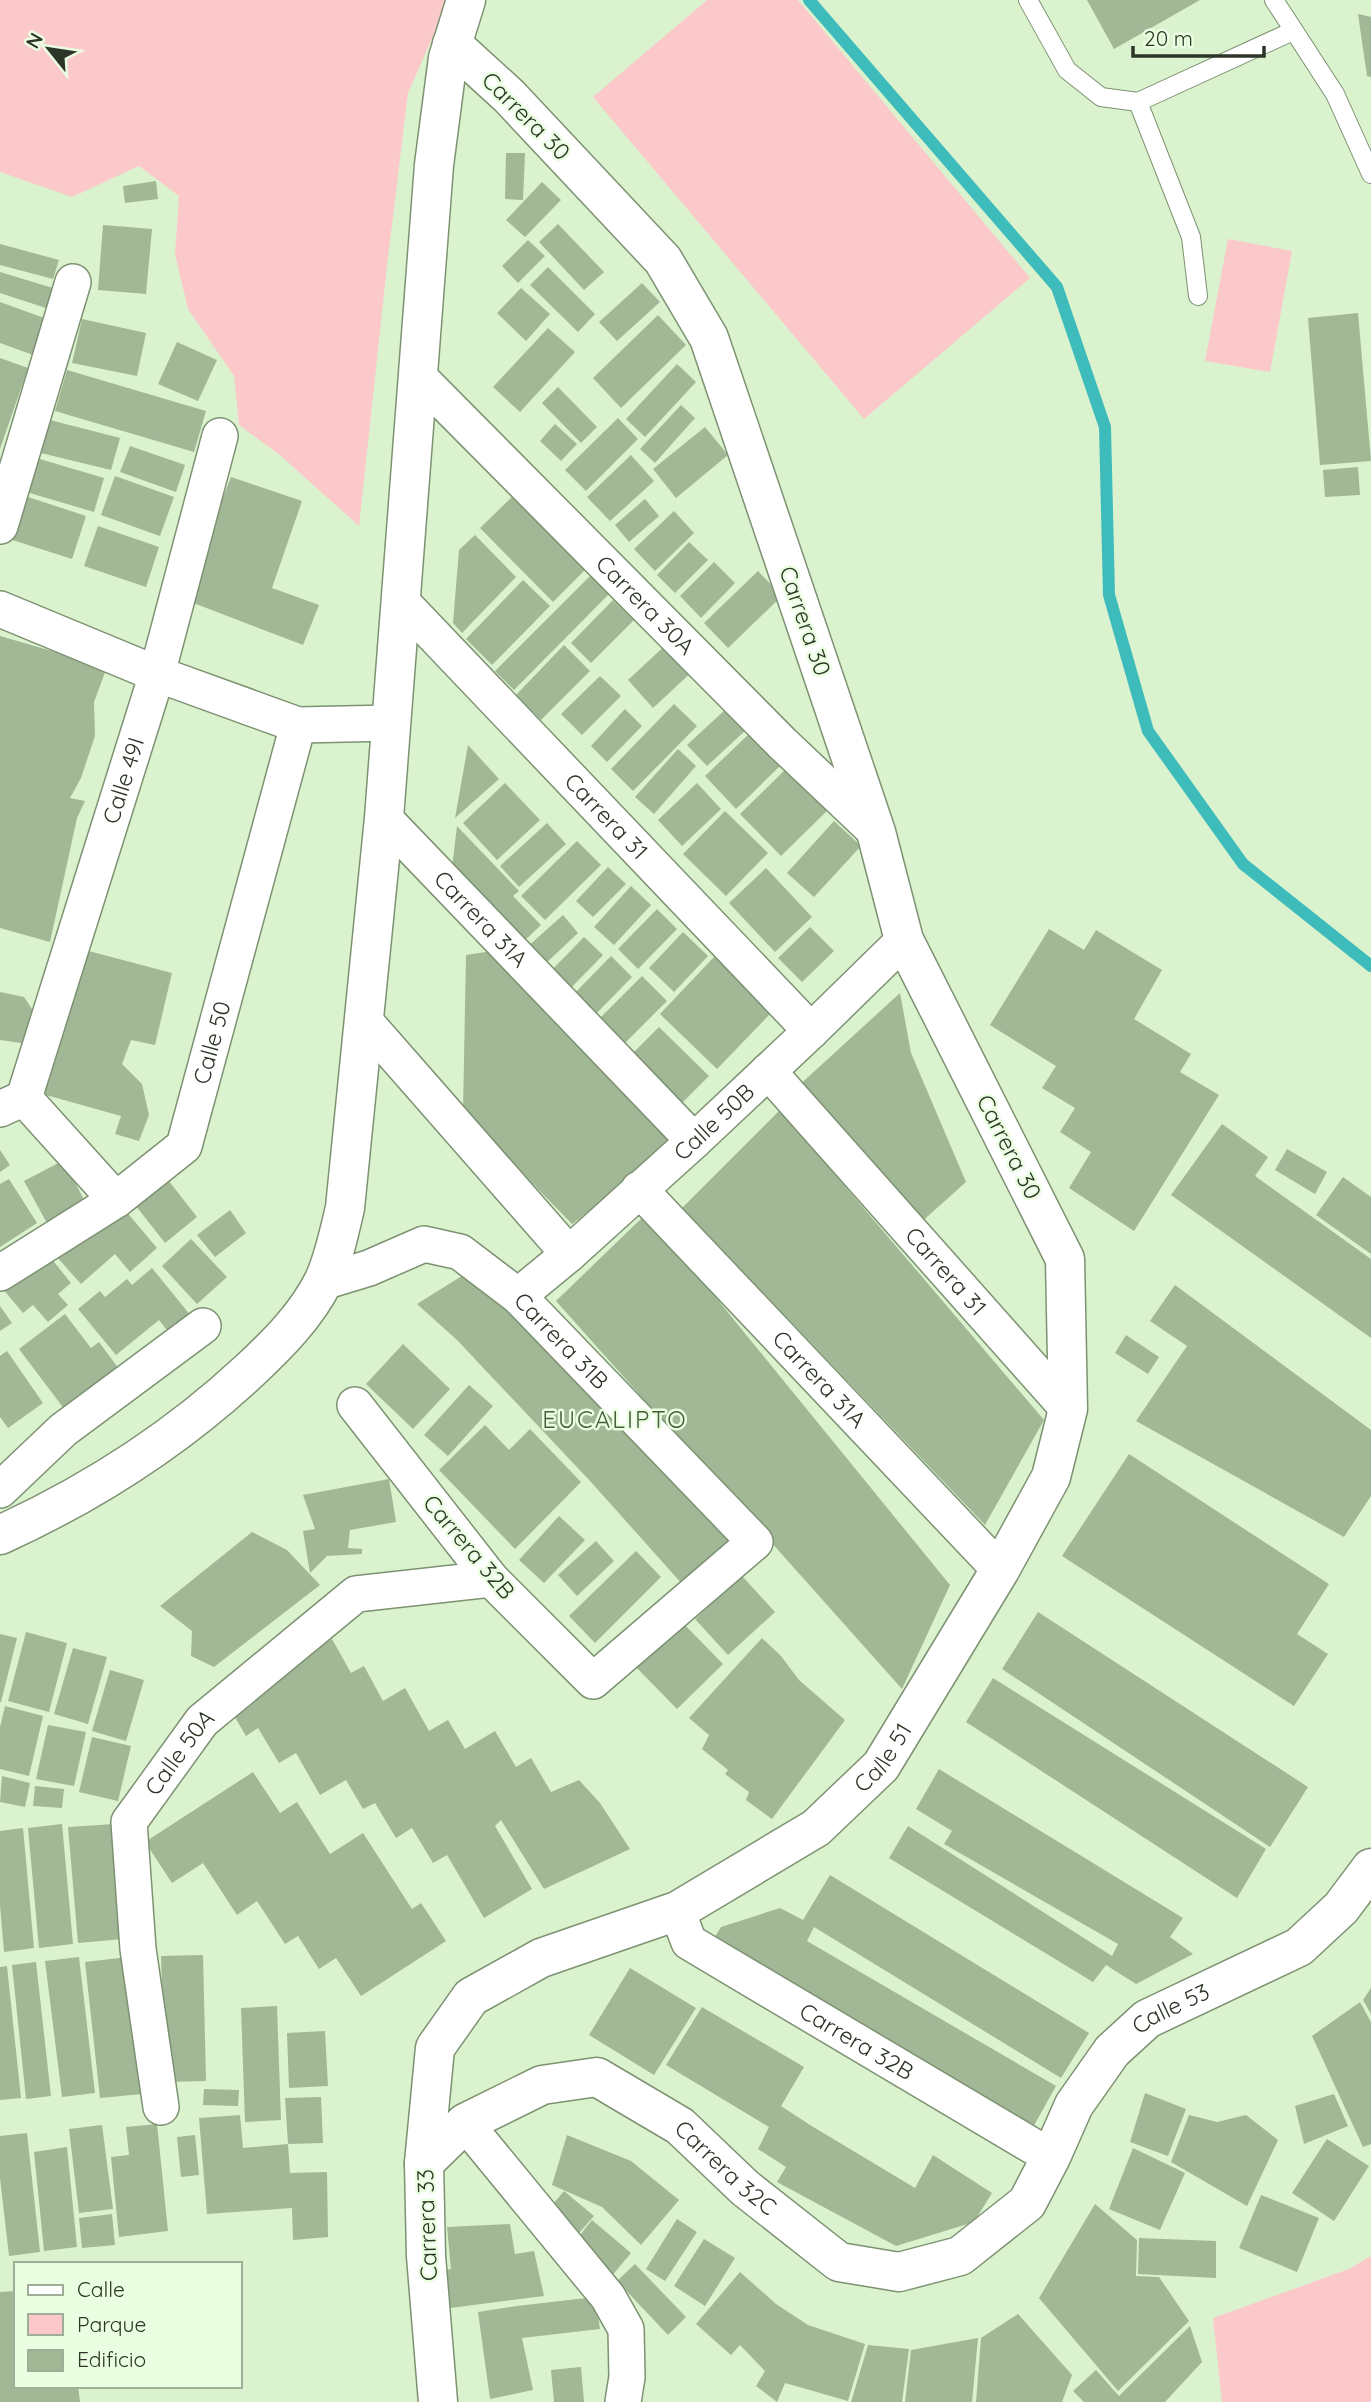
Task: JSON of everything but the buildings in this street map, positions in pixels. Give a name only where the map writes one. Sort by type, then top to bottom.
[{"type":"street","points":[[0,1535],[94,1485],[211,1405],[289,1330],[323,1282],[332,1261],[345,1209],[384,818],[434,165],[444,77],[466,0]]},
{"type":"street","name":"Carrera 30","points":[[452,44],[509,96],[663,260],[709,338],[876,831],[904,940],[1065,1259]]},
{"type":"street","points":[[0,526],[73,282]]},
{"type":"street","name":"Carrera 30A","points":[[417,375],[782,743],[876,831]]},
{"type":"street","name":"Calle 49I","points":[[12,1103],[157,674],[220,436]]},
{"type":"street","name":"Carrera 31","points":[[402,602],[811,1031]]},
{"type":"street","points":[[0,609],[157,674],[298,725],[392,723]]},
{"type":"street","name":"Calle 50","points":[[0,1273],[116,1200],[184,1146],[298,725]]},
{"type":"street","name":"Carrera 31A","points":[[384,818],[694,1141]]},
{"type":"street","name":"Calle 50B","points":[[518,1296],[569,1254],[694,1141],[904,940]]},
{"type":"street","points":[[363,1019],[569,1254]]},
{"type":"street","name":"Carrera 31","points":[[768,1070],[1068,1409]]},
{"type":"street","points":[[12,1103],[116,1200]]},
{"type":"street","name":"Carrera 31A","points":[[639,1189],[1000,1570]]},
{"type":"street","name":"Carrera 31B","points":[[323,1282],[369,1268],[424,1244],[460,1252],[518,1296],[755,1542],[593,1681]]},
{"type":"street","name":"Calle 51","points":[[435,2048],[471,1997],[541,1958],[677,1911],[816,1828],[881,1766],[1000,1570],[1051,1477],[1068,1409],[1065,1259]]},
{"type":"street","points":[[0,1490],[63,1430],[203,1326]]},
{"type":"street","name":"Carrera 32B","points":[[355,1405],[491,1579],[593,1681]]},
{"type":"street","name":"Calle 50A","points":[[161,2107],[138,1949],[129,1822],[202,1721],[356,1594],[491,1579]]},
{"type":"street","name":"Calle 53","points":[[1027,2203],[1074,2105],[1112,2051],[1147,2019],[1299,1947],[1341,1909],[1371,1868]]},
{"type":"street","name":"Carrera 32B","points":[[677,1911],[690,1942],[1051,2157]]},
{"type":"street","name":"Carrera 33","points":[[435,2048],[424,2163],[426,2256],[438,2402]]},
{"type":"street","name":"Carrera 32C","points":[[424,2163],[465,2123],[542,2085],[597,2077],[680,2126],[746,2188],[839,2262],[899,2272],[960,2256],[1027,2203]]},
{"type":"street","points":[[465,2123],[608,2297],[626,2329],[627,2377],[623,2402]]},
{"type":"lane","points":[[1028,0],[1067,70],[1101,97],[1138,102],[1293,31]]},
{"type":"lane","points":[[1275,0],[1335,94],[1371,174]]},
{"type":"lane","points":[[1138,102],[1191,237],[1198,296]]},
{"type":"green space","points":[[0,0],[449,0],[408,93],[359,526],[281,456],[239,425],[234,376],[188,309],[175,254],[179,196],[139,166],[72,197],[0,172]]},
{"type":"green space","points":[[707,0],[798,0],[1030,278],[864,419],[593,97]]},
{"type":"green space","points":[[1228,239],[1292,251],[1270,372],[1205,361]]},
{"type":"green space","points":[[1371,2256],[1371,2402],[1222,2402],[1213,2318],[1349,2269]]},
{"type":"waterway","points":[[809,0],[1057,287],[1105,427],[1109,595],[1148,731],[1243,864],[1371,966]]},
{"type":"district","name":"EUCALIPTO","points":[[615,1420]]}]
